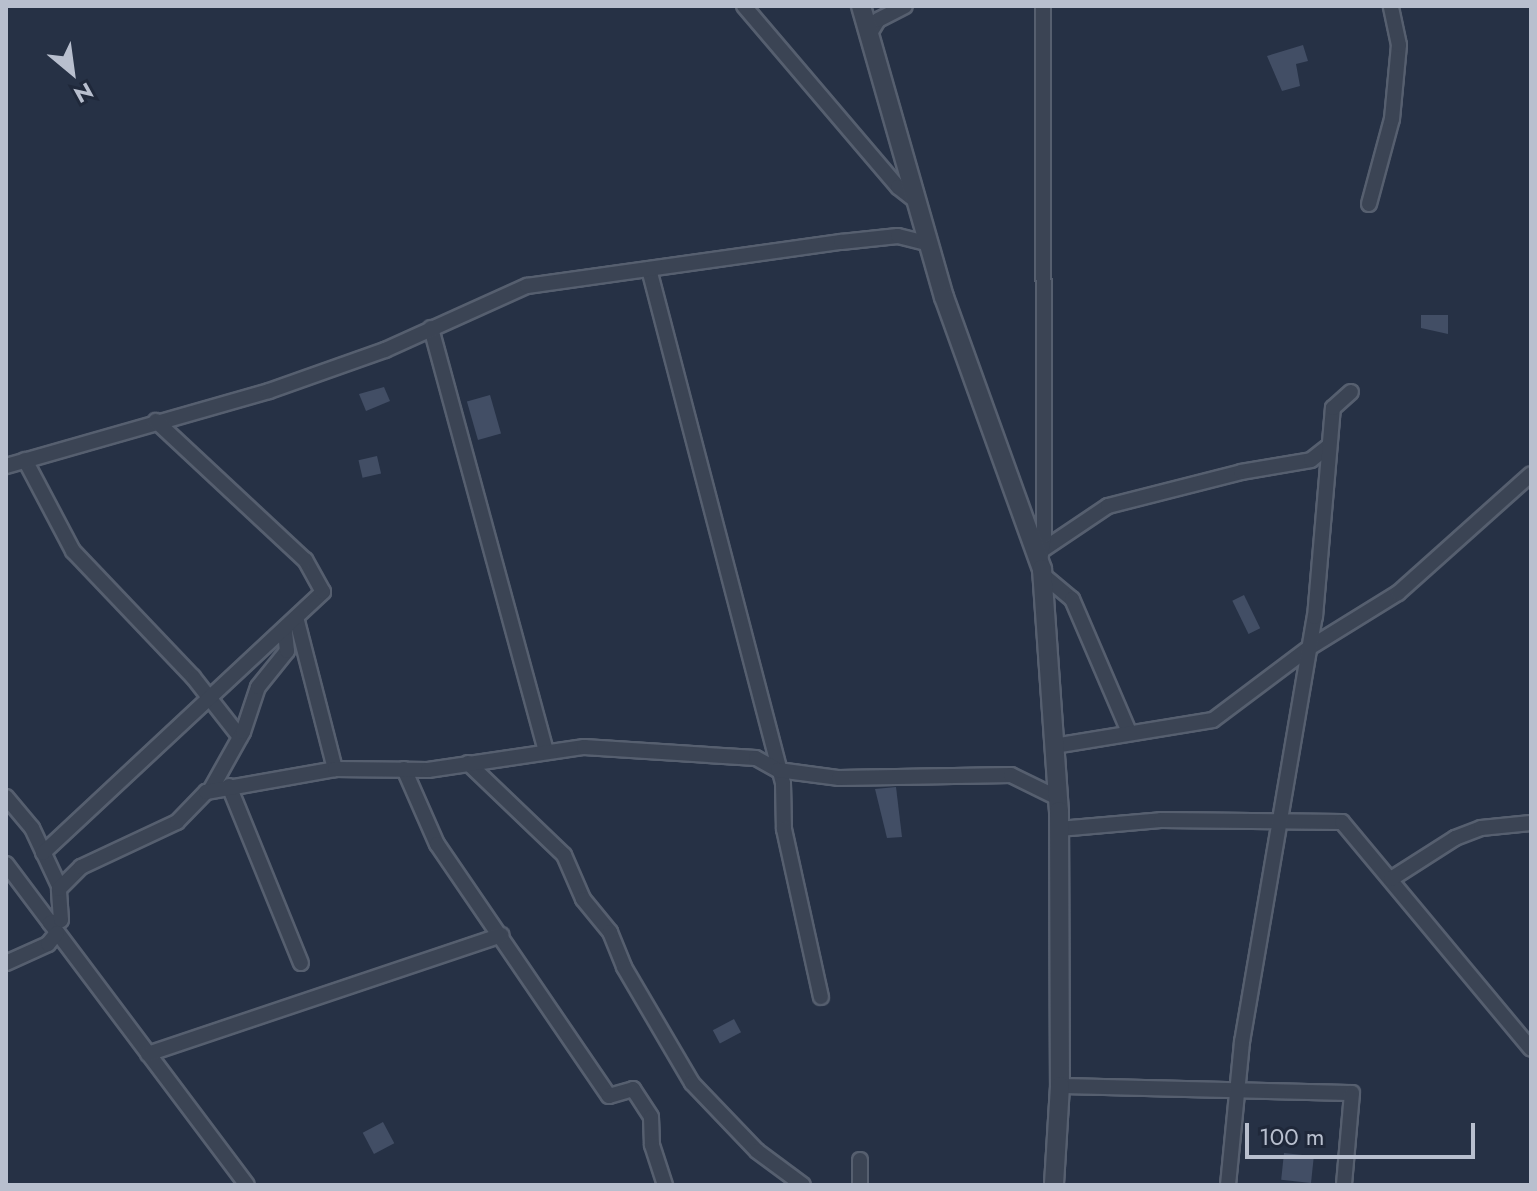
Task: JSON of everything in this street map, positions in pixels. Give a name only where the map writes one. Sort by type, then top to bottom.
[{"type":"street","points":[[744,6],[898,187],[917,202]]},
{"type":"street","points":[[861,6],[929,244],[1042,561],[1072,599],[1129,732]]},
{"type":"street","points":[[869,35],[878,20],[905,6]]},
{"type":"street","points":[[1043,6],[1042,561],[1059,829],[1060,1086],[1054,1185]]},
{"type":"street","points":[[1369,204],[1392,119],[1399,45],[1391,6]]},
{"type":"street","points":[[6,466],[269,391],[431,328],[527,286],[898,236],[929,244]]},
{"type":"street","points":[[649,269],[778,770],[784,829],[821,997]]},
{"type":"street","points":[[431,328],[546,751]]},
{"type":"street","points":[[1228,1185],[1242,1042],[1309,648],[1333,408],[1351,392]]},
{"type":"street","points":[[43,853],[297,621],[323,592],[305,560],[156,421]]},
{"type":"street","points":[[1042,561],[1108,506],[1152,492],[1311,460],[1329,446]]},
{"type":"street","points":[[25,460],[73,551],[212,699],[240,737]]},
{"type":"street","points":[[1054,746],[1213,720],[1309,648],[1408,586],[1531,474]]},
{"type":"street","points":[[297,621],[335,769]]},
{"type":"street","points":[[60,888],[90,859],[177,822],[210,791],[240,737],[258,687],[287,651],[285,632]]},
{"type":"street","points":[[210,791],[335,769],[404,769],[584,747],[756,758],[778,770],[839,778],[1011,775],[1058,798]]},
{"type":"street","points":[[468,763],[488,787],[558,846],[583,899],[610,932],[629,976],[692,1083],[757,1151],[803,1185]]},
{"type":"street","points":[[404,769],[437,844],[609,1096],[633,1089],[645,1108],[665,1185]]},
{"type":"street","points":[[229,786],[301,963]]},
{"type":"street","points":[[6,797],[32,828],[60,888],[61,920],[53,928],[48,944],[6,963]]},
{"type":"street","points":[[1059,829],[1161,820],[1342,822],[1531,1049]]},
{"type":"street","points":[[1391,879],[1455,838],[1481,828],[1531,823]]},
{"type":"street","points":[[6,864],[247,1185]]},
{"type":"street","points":[[148,1054],[502,935]]},
{"type":"street","points":[[1060,1086],[1352,1093],[1344,1185]]},
{"type":"street","points":[[860,1160],[860,1185]]},
{"type":"building","points":[[1303,45],[1308,61],[1296,64],[1300,86],[1282,91],[1267,56]]},
{"type":"building","points":[[1421,315],[1448,315],[1448,334],[1421,328]]},
{"type":"building","points":[[384,387],[390,401],[366,411],[359,394]]},
{"type":"building","points":[[490,395],[501,433],[478,440],[467,402]]},
{"type":"building","points":[[377,456],[381,474],[363,478],[358,460]]},
{"type":"building","points":[[1244,595],[1260,628],[1249,634],[1232,601]]},
{"type":"building","points":[[896,787],[902,837],[887,838],[875,789]]},
{"type":"building","points":[[734,1019],[741,1032],[720,1044],[713,1030]]},
{"type":"building","points":[[383,1122],[394,1143],[374,1154],[363,1133]]},
{"type":"building","points":[[1284,1153],[1314,1156],[1311,1183],[1281,1180]]}]
